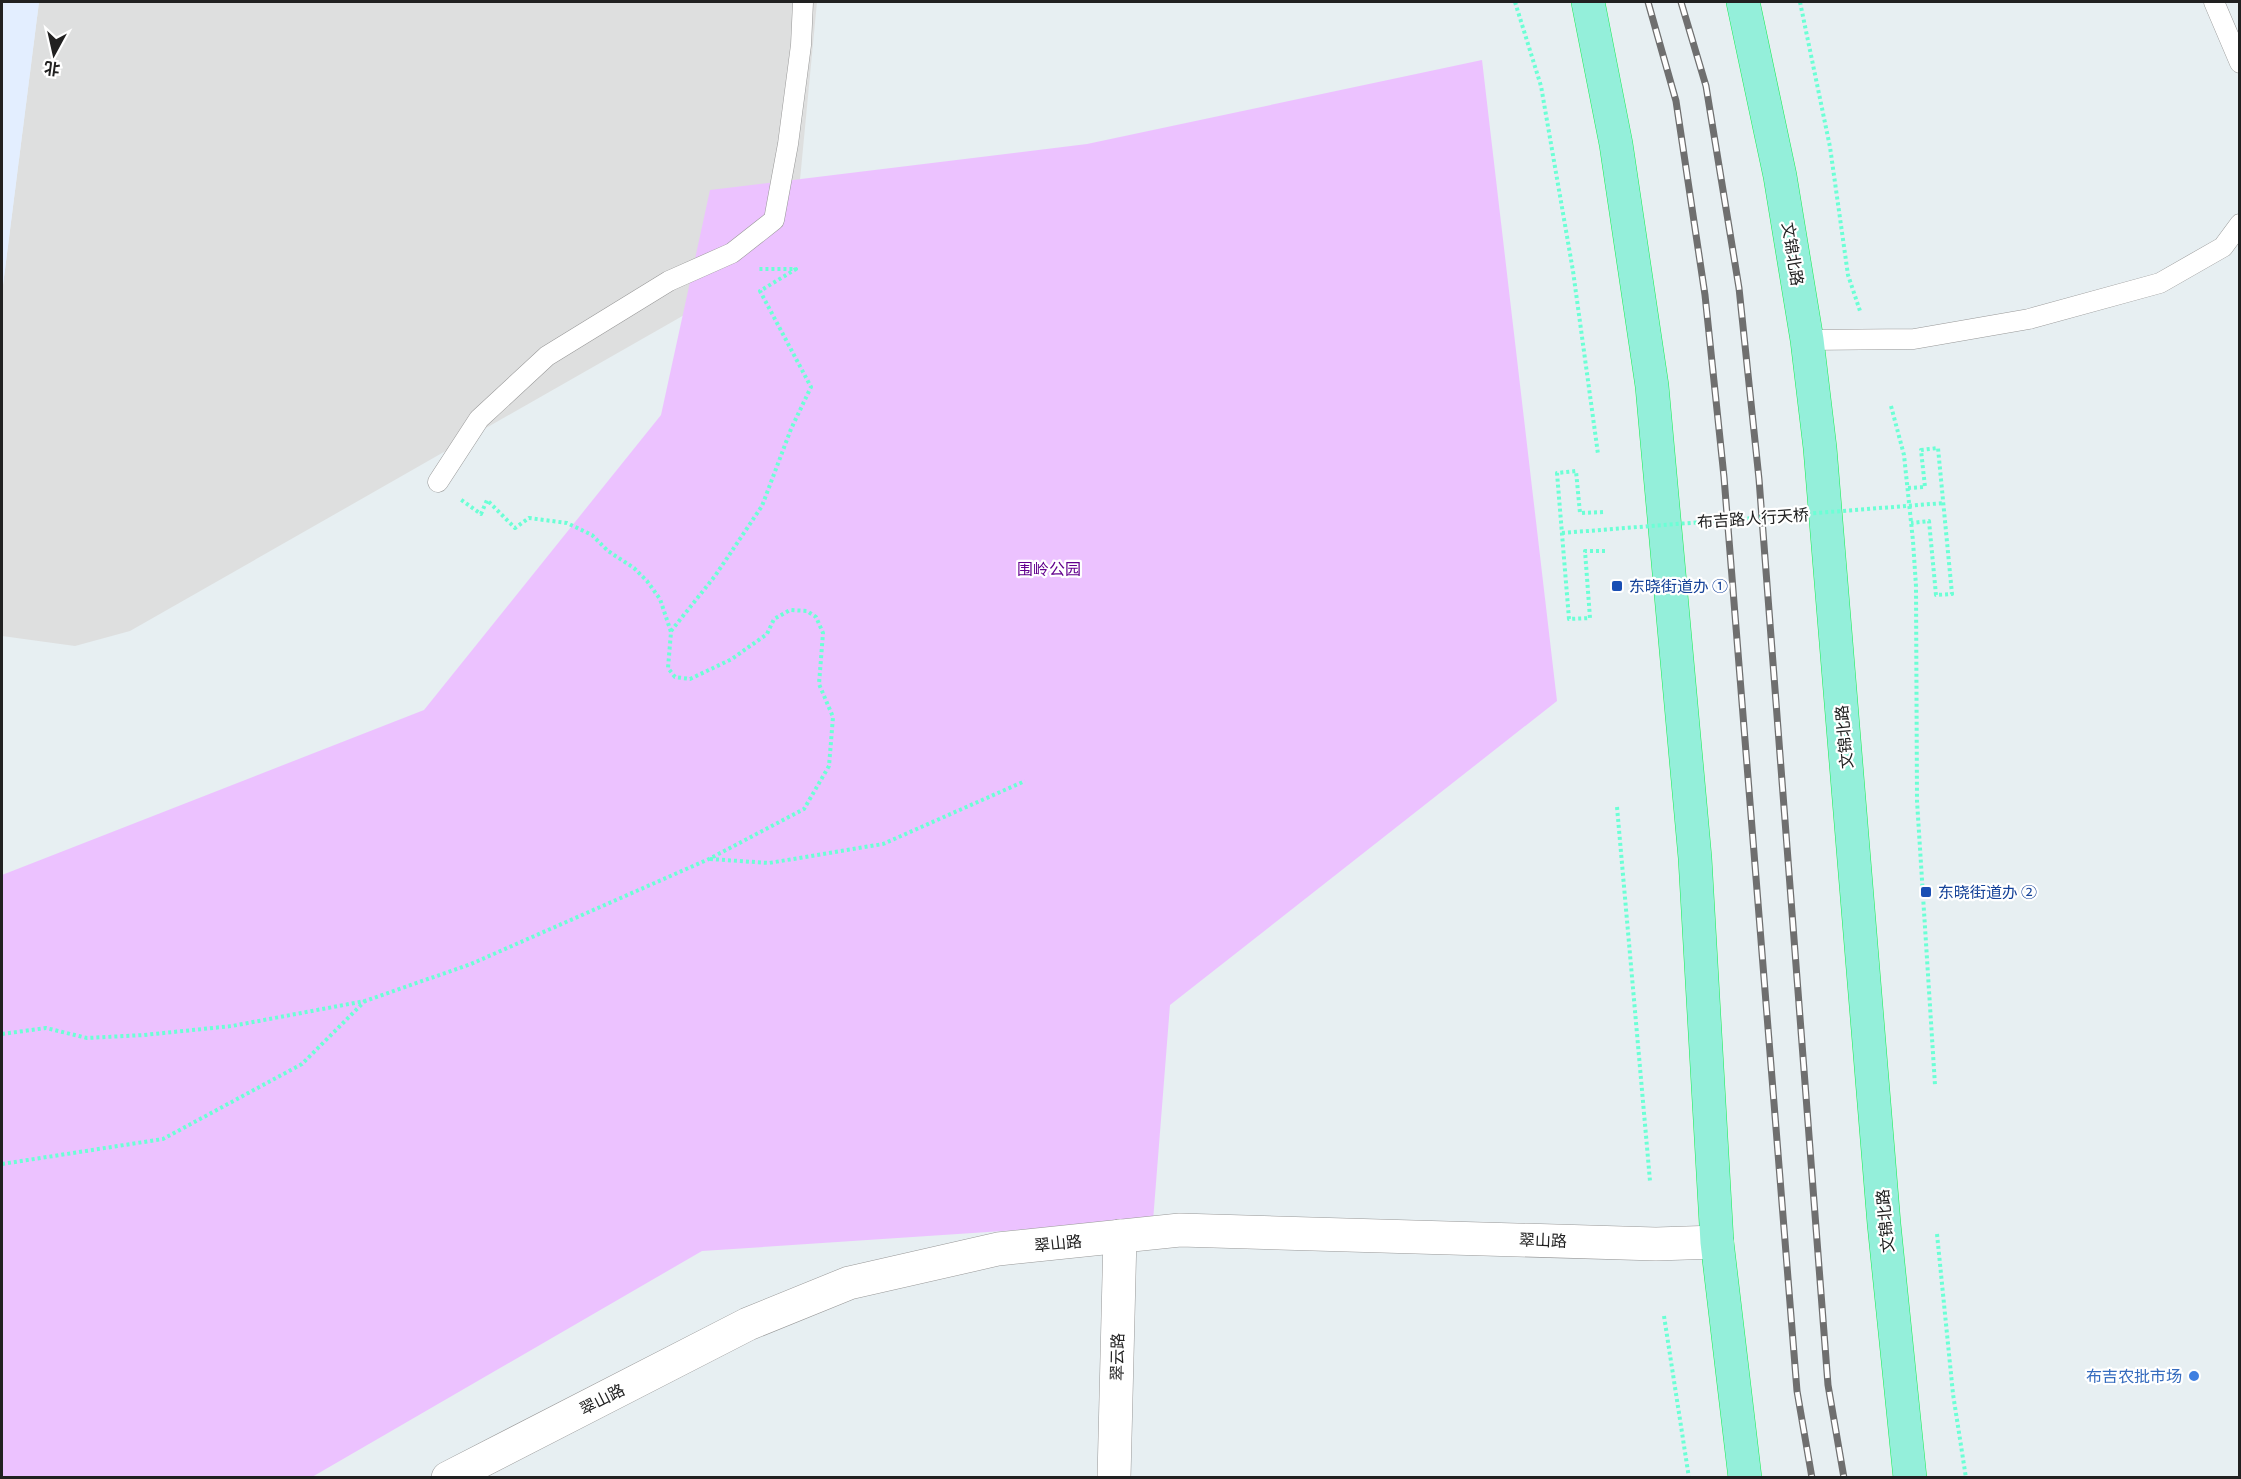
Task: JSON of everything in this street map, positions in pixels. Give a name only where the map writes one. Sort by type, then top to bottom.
[{"type":"highway","points":[[1588,2],[1616,144],[1652,386],[1695,858],[1717,1242],[1745,1478]]},
{"type":"highway","name":"文锦北路","points":[[1743,2],[1780,176],[1807,340],[1821,448],[1882,1200],[1910,1478]]},
{"type":"street","name":"翠山路","points":[[448,1478],[748,1324],[849,1283],[998,1249],[1180,1230],[1656,1244],[1717,1242]]},
{"type":"street","name":"翠云路","points":[[1114,1478],[1120,1236]]},
{"type":"lane","points":[[438,482],[479,419],[548,356],[669,281],[732,254],[774,220],[790,133],[801,45],[803,2]]},
{"type":"lane","points":[[2214,2],[2240,63]]},
{"type":"lane","points":[[1807,340],[1914,339],[2029,319],[2160,283],[2223,247],[2240,224]]},
{"type":"path","points":[[1515,2],[1541,86],[1573,271],[1598,454]]},
{"type":"path","points":[[1800,2],[1830,147],[1848,275],[1860,312]]},
{"type":"path","points":[[671,632],[714,576],[762,506],[791,429],[811,387],[760,291]]},
{"type":"path","points":[[1891,406],[1904,455],[1916,586],[1917,801],[1935,1085]]},
{"type":"path","points":[[1908,489],[1925,487],[1922,450],[1938,448],[1952,594],[1936,595],[1929,521],[1911,523]]},
{"type":"path","points":[[1603,512],[1580,513],[1576,471],[1557,473],[1569,619],[1590,618],[1585,551],[1605,551]]},
{"type":"path","points":[[2,1034],[46,1028],[87,1038],[144,1035],[232,1026],[365,1001],[471,964],[709,859],[804,809],[829,766],[833,717],[819,684],[823,633],[816,617],[807,611],[790,610],[774,619],[767,634],[732,659],[690,680],[682,680],[675,677],[668,668],[671,632],[660,599],[634,568],[608,551],[592,535],[567,523],[529,518],[515,528],[487,500],[481,514],[438,482]]},
{"type":"path","name":"布吉路人行天桥","points":[[1562,533],[1944,503]]},
{"type":"path","points":[[709,859],[769,863],[883,844],[1025,781]]},
{"type":"path","points":[[1617,807],[1650,1181]]},
{"type":"path","points":[[2,1164],[163,1139],[302,1064],[365,1001]]},
{"type":"path","points":[[1936,1234],[1953,1394],[1966,1478]]},
{"type":"path","points":[[1664,1316],[1689,1478]]},
{"type":"shaded area","points":[[2,2],[39,2],[2,293]]},
{"type":"shaded area","points":[[39,2],[817,2],[793,253],[130,631],[75,646],[2,636],[2,293]]},
{"type":"green space","name":"围岭公园","points":[[1482,60],[1557,701],[1170,1005],[1153,1221],[702,1251],[312,1477],[2,1478],[2,875],[424,710],[661,415],[710,190],[1087,144]]},
{"type":"railway","points":[[1648,2],[1676,101],[1705,295],[1724,477],[1797,1391],[1812,1478]]},
{"type":"railway","points":[[1681,2],[1706,86],[1739,288],[1759,479],[1828,1385],[1844,1478]]},
{"type":"place","name":"东晓街道办 ①","points":[[1617,586]]},
{"type":"place","name":"东晓街道办 ②","points":[[1926,892]]},
{"type":"place","name":"布吉农批市场","points":[[2194,1376]]}]
